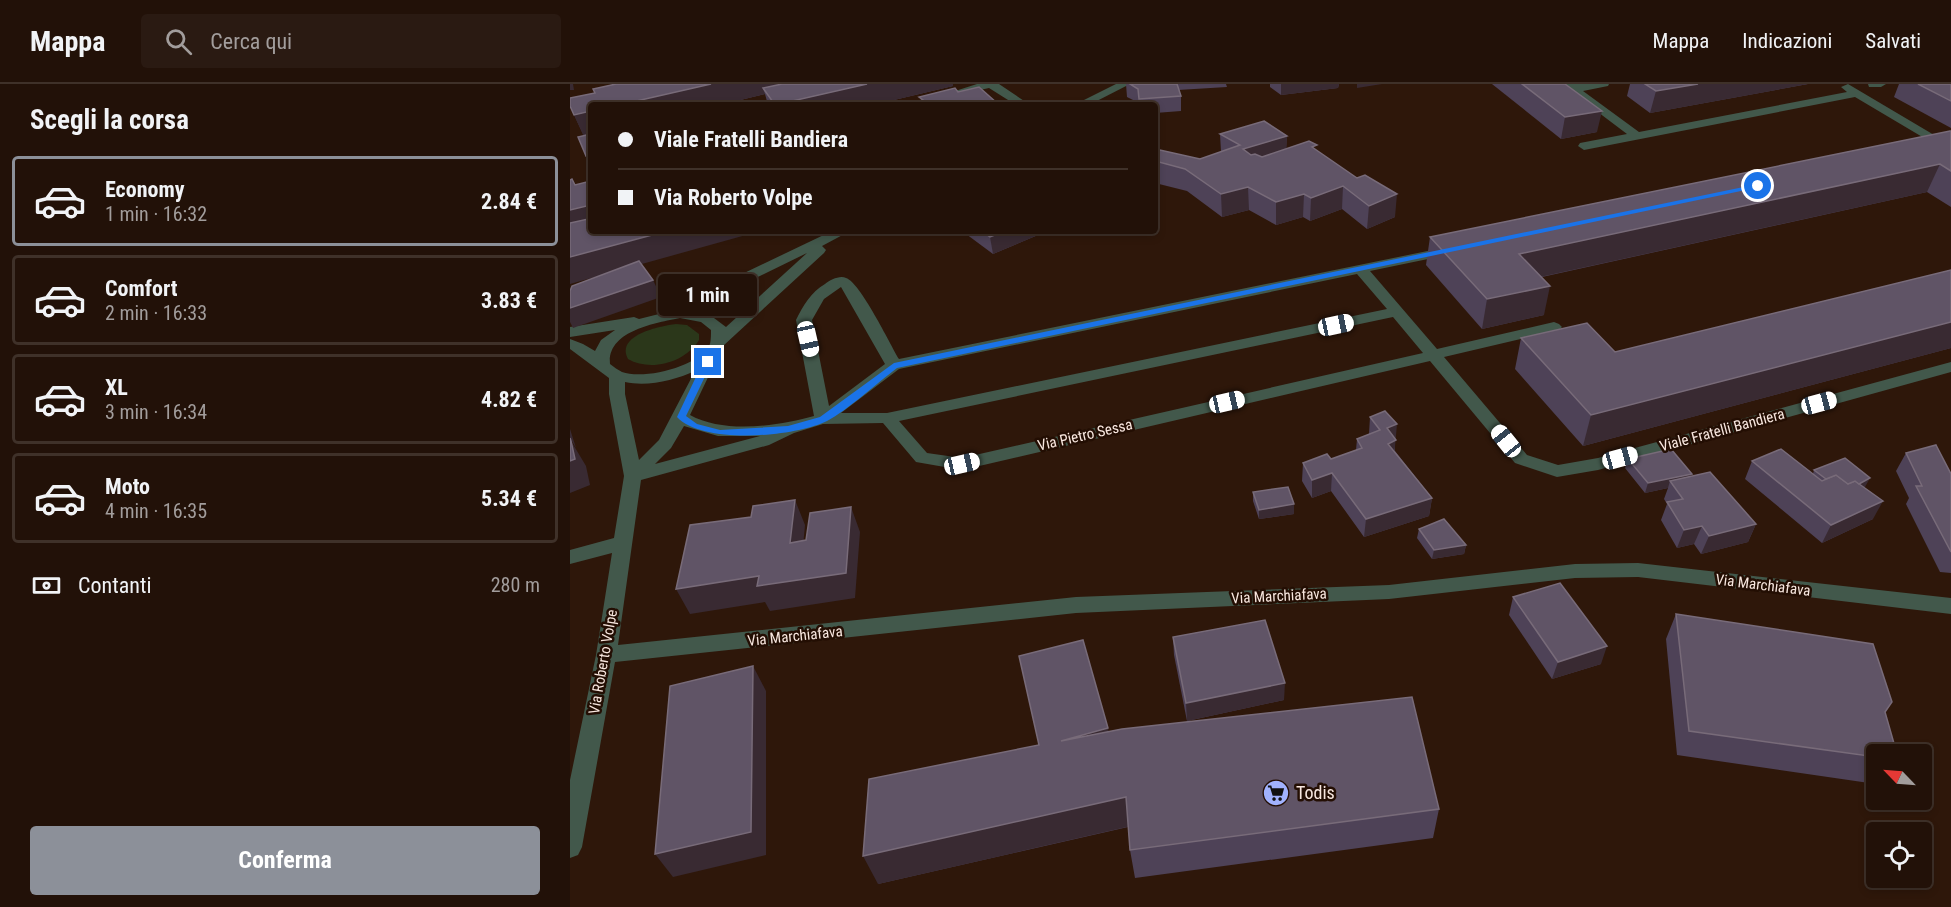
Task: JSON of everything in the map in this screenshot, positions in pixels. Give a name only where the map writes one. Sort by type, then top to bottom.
[{"type":"street","points":[[949,95],[991,84],[1019,102]]},
{"type":"street","points":[[1571,86],[1604,84]]},
{"type":"street","points":[[1841,84],[1948,148]]},
{"type":"street","points":[[1086,102],[1119,85]]},
{"type":"street","points":[[1571,86],[1637,136]]},
{"type":"street","points":[[1584,146],[1858,93]]},
{"type":"street","points":[[1921,152],[1948,148]]},
{"type":"street","points":[[666,316],[837,234]]},
{"type":"street","points":[[570,344],[578,347],[616,376],[648,379],[668,376],[687,369],[716,346],[838,234]]},
{"type":"street","points":[[824,419],[894,366],[1466,247]]},
{"type":"street","name":"Viale Fratelli Bandiera","points":[[1361,269],[1521,459],[1557,471],[1598,464],[1951,367]]},
{"type":"street","points":[[824,419],[804,320],[809,306],[832,284],[843,280],[851,288],[894,366]]},
{"type":"street","points":[[633,476],[763,441],[788,429],[824,419],[887,418],[1396,312]]},
{"type":"street","points":[[570,332],[666,316],[694,315],[713,322],[719,328],[720,335],[716,346],[681,417],[665,444],[633,476]]},
{"type":"street","points":[[602,364],[601,353],[607,344],[630,328],[647,320]]},
{"type":"street","name":"Via Pietro Sessa","points":[[887,418],[922,458],[962,464],[1554,327]]},
{"type":"street","name":"Via Roberto Volpe","points":[[570,847],[588,741],[606,656],[633,476],[617,394],[616,376]]},
{"type":"street","points":[[681,417],[694,426],[720,433],[788,429]]},
{"type":"street","points":[[570,557],[622,543]]},
{"type":"street","name":"Via Marchiafava","points":[[606,656],[1076,605],[1389,592],[1575,571],[1638,570],[1951,606]]},
{"type":"green space","points":[[676,324],[687,325],[699,334],[699,340],[685,354],[676,360],[656,365],[646,365],[628,359],[626,351],[633,338],[650,330]]},
{"type":"building","points":[[616,84],[711,84],[632,102],[588,102],[588,112],[574,115],[570,106],[570,98],[595,93],[593,89]]},
{"type":"building","points":[[782,84],[867,84],[788,102],[773,102],[763,88]]},
{"type":"building","points":[[1130,84],[1177,84],[1181,96],[1139,99],[1138,89]]},
{"type":"building","points":[[1522,84],[1565,84],[1602,111],[1565,117]]},
{"type":"building","points":[[1645,84],[1698,84],[1656,91]]},
{"type":"building","points":[[1918,84],[1951,84],[1951,101]]},
{"type":"building","points":[[979,87],[996,102],[915,102],[923,100],[919,97],[955,88],[958,92]]},
{"type":"building","points":[[1264,121],[1287,136],[1243,149],[1251,155],[1262,157],[1309,141],[1317,145],[1312,147],[1357,178],[1365,175],[1397,194],[1369,206],[1343,186],[1311,198],[1304,194],[1276,202],[1248,187],[1221,194],[1185,169],[1158,162],[1160,150],[1200,159],[1240,145],[1220,134]]},
{"type":"building","points":[[1951,131],[1951,171],[1940,164],[1519,254],[1550,286],[1487,299],[1430,237]]},
{"type":"building","points":[[588,135],[588,155],[586,156],[578,137]]},
{"type":"building","points":[[572,179],[575,185],[588,182],[588,206],[570,210],[570,180]]},
{"type":"building","points":[[588,219],[588,234],[656,234],[570,257],[570,223]]},
{"type":"building","points":[[639,261],[653,280],[570,308],[572,286]]},
{"type":"building","points":[[1951,270],[1951,322],[1591,415],[1521,338],[1587,323],[1615,352]]},
{"type":"building","points":[[1385,411],[1397,424],[1387,428],[1396,440],[1388,444],[1432,498],[1366,519],[1332,473],[1312,480],[1303,463],[1327,454],[1331,459],[1362,448],[1357,439],[1380,430],[1370,417]]},
{"type":"building","points":[[570,438],[575,459],[570,461]]},
{"type":"building","points":[[1936,445],[1951,474],[1951,552],[1916,486],[1922,486],[1906,453]]},
{"type":"building","points":[[1671,449],[1692,474],[1648,483],[1628,459]]},
{"type":"building","points":[[1781,449],[1822,481],[1836,475],[1848,484],[1855,481],[1883,501],[1831,525],[1752,461]]},
{"type":"building","points":[[1845,458],[1870,478],[1859,484],[1855,481],[1848,484],[1836,475],[1826,479],[1814,470]]},
{"type":"building","points":[[1710,472],[1756,524],[1709,536],[1702,526],[1684,530],[1667,502],[1683,499],[1670,481]]},
{"type":"building","points":[[1288,487],[1294,504],[1259,510],[1253,492]]},
{"type":"building","points":[[795,500],[790,543],[806,540],[810,513],[851,507],[846,573],[757,586],[759,576],[676,589],[690,525],[751,517],[753,506]]},
{"type":"building","points":[[1444,519],[1466,545],[1434,550],[1419,529]]},
{"type":"building","points":[[1560,583],[1607,646],[1558,662],[1513,597]]},
{"type":"building","points":[[1676,614],[1873,644],[1892,702],[1885,712],[1894,744],[1866,744],[1866,756],[1689,731]]},
{"type":"building","points":[[1265,620],[1285,683],[1186,703],[1173,637]]},
{"type":"building","points":[[1083,640],[1108,728],[1061,741],[1122,729],[1412,697],[1439,809],[1130,850],[1126,797],[863,856],[869,779],[1039,745],[1019,656]]},
{"type":"building","points":[[753,666],[751,832],[655,854],[670,686]]},
{"type":"place","name":"Todis","points":[[1276,793]]},
{"type":"route","points":[[708,362],[681,417],[694,426],[720,433],[788,429],[824,419],[894,366],[1758,186]]}]
